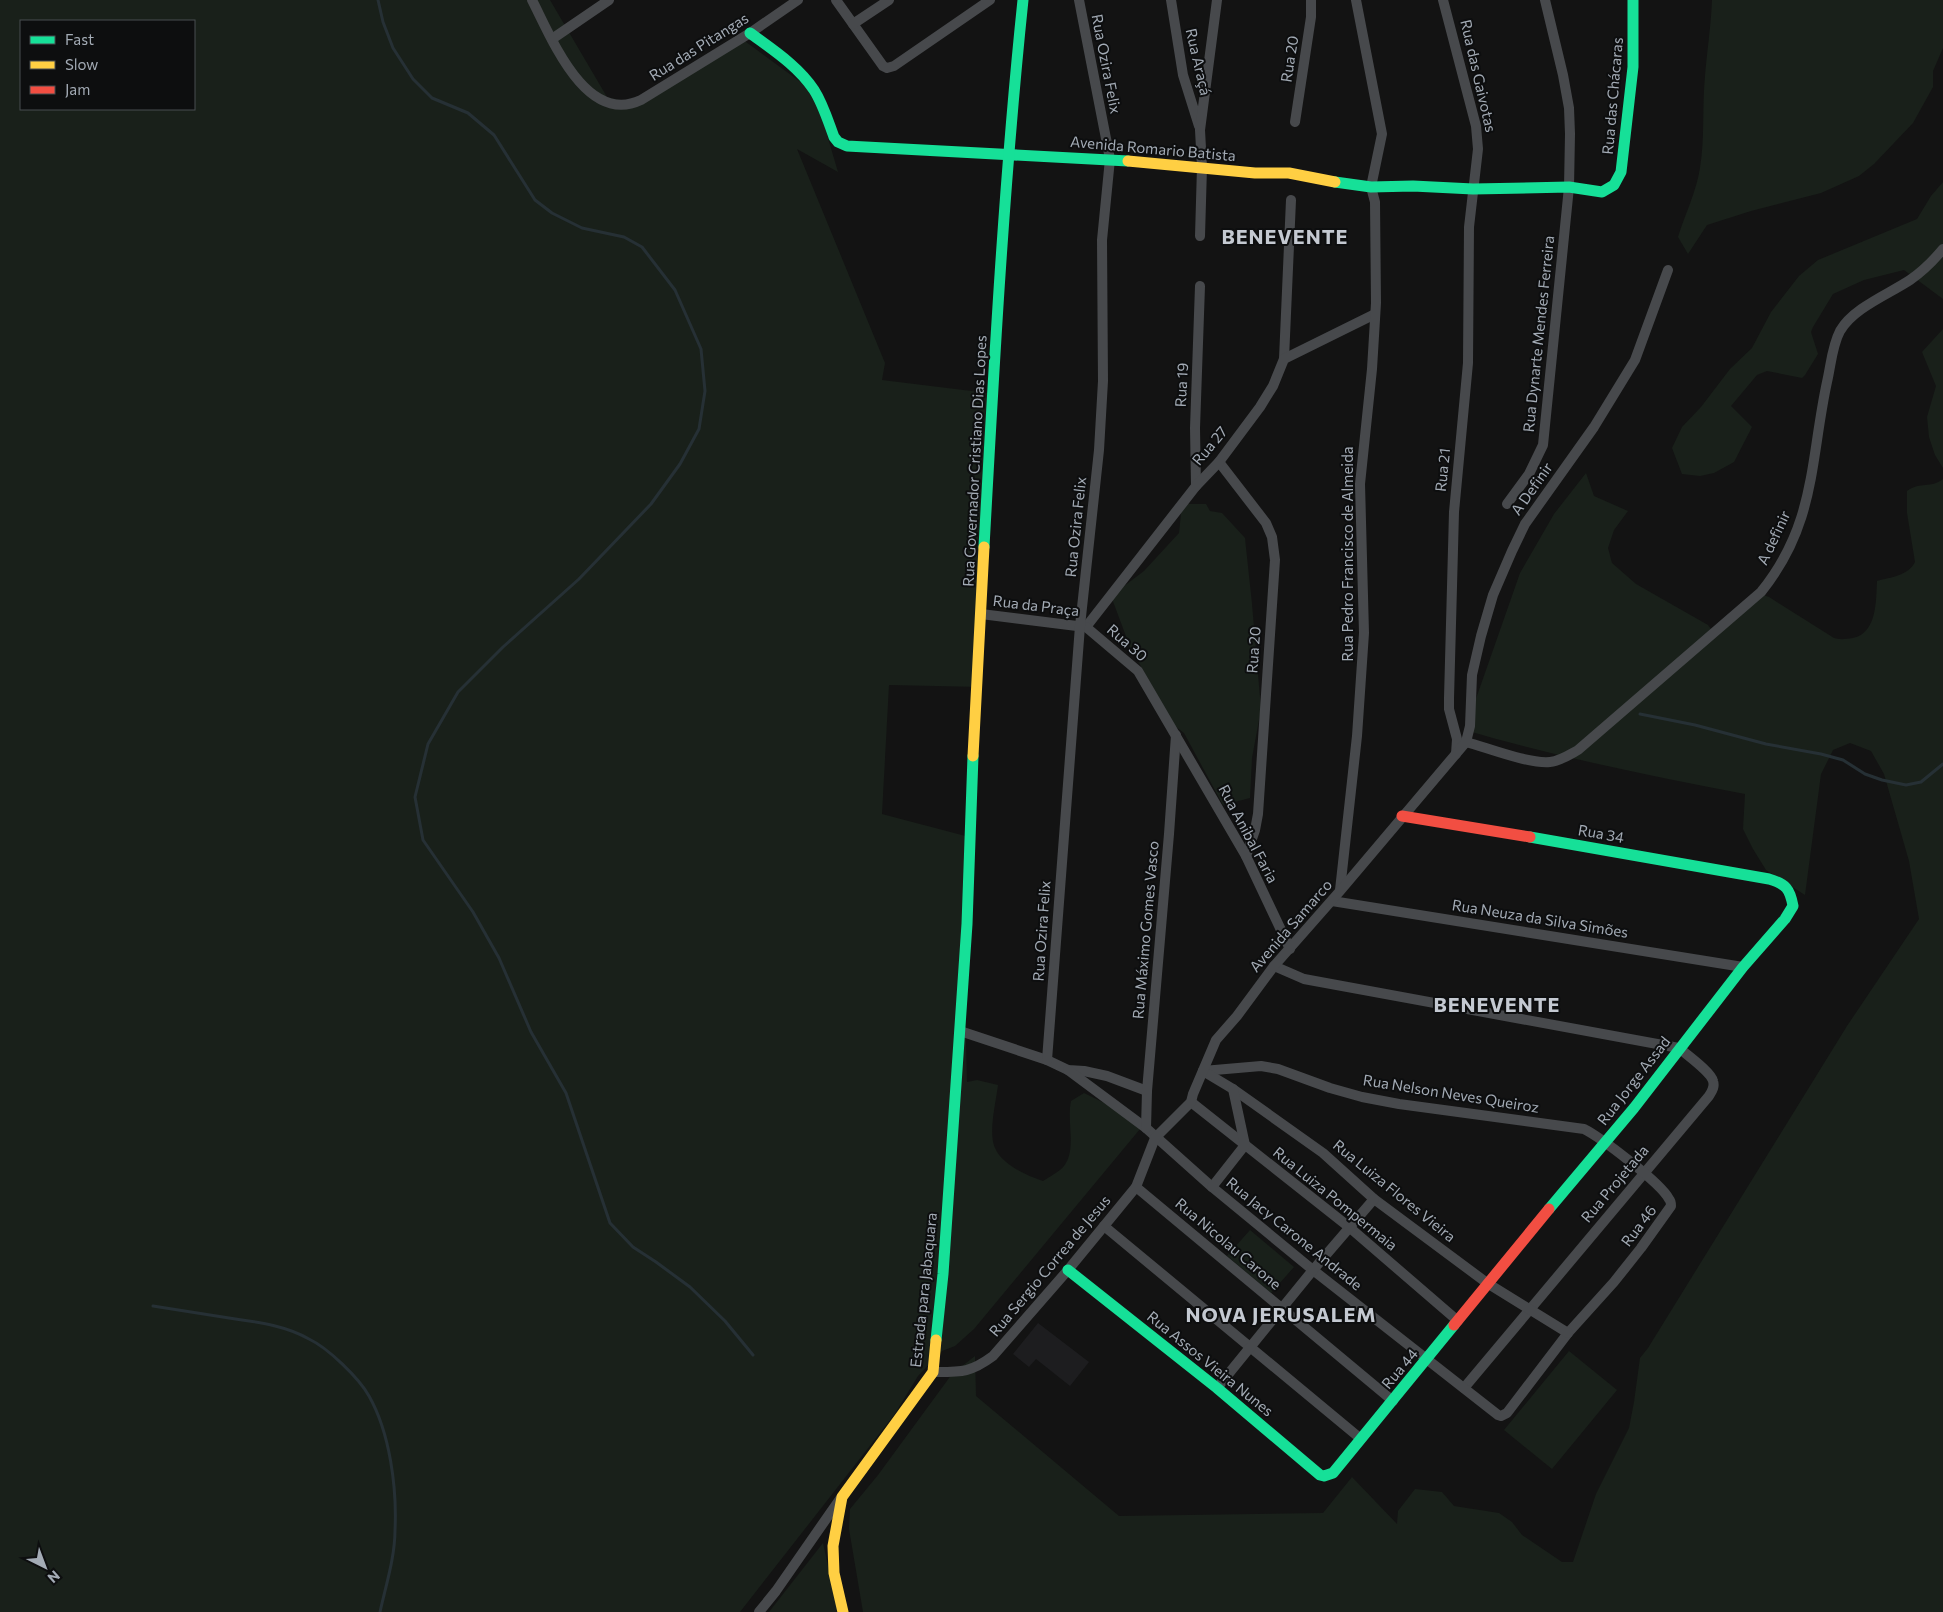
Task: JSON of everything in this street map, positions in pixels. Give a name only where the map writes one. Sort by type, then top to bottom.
[{"type":"street","points":[[532,0],[552,39],[608,0]]},
{"type":"street","name":"Rua das Pitangas","points":[[552,39],[578,81],[587,90],[611,104],[631,105],[750,33],[798,0]]},
{"type":"street","points":[[836,0],[883,66],[887,68],[894,66],[990,0]]},
{"type":"street","points":[[853,24],[889,0]]},
{"type":"street","name":"Rua Governador Cristiano Dias Lopes","points":[[967,924],[993,380],[1014,75],[1023,0]]},
{"type":"street","name":"Rua Ozira Felix","points":[[1046,1060],[1099,450],[1103,381],[1102,240],[1110,158],[1079,0]]},
{"type":"street","name":"Rua Araçá","points":[[1171,0],[1183,75],[1200,130]]},
{"type":"street","points":[[1200,236],[1202,168],[1200,130],[1217,0]]},
{"type":"street","name":"Rua 20","points":[[1295,122],[1311,17],[1311,0]]},
{"type":"street","points":[[1356,0],[1372,73],[1382,134],[1371,187]]},
{"type":"street","name":"Rua das Gaivotas","points":[[1443,0],[1476,126],[1478,149],[1473,189]]},
{"type":"street","name":"Rua Dynarte Mendes Ferreira","points":[[1507,504],[1529,474],[1542,445],[1569,187],[1569,108],[1563,75],[1544,0]]},
{"type":"street","name":"Rua das Chácaras","points":[[1608,190],[1618,180],[1621,172],[1633,67],[1633,0]]},
{"type":"street","name":"Avenida Romario Batista","points":[[750,33],[782,56],[800,72],[814,91],[834,137],[842,144],[1110,158],[1255,173],[1288,173],[1323,181],[1371,187],[1413,186],[1473,189],[1569,187],[1602,192],[1608,190]]},
{"type":"street","name":"Rua Pedro Francisco de Almeida","points":[[1340,891],[1357,736],[1364,634],[1360,484],[1372,369],[1375,314],[1375,202],[1371,187]]},
{"type":"street","name":"Rua 21","points":[[1456,754],[1457,739],[1449,704],[1454,512],[1468,363],[1468,253],[1473,189]]},
{"type":"street","name":"Rua 27","points":[[1083,627],[1196,486],[1219,462],[1260,407],[1273,386],[1284,359],[1291,200]]},
{"type":"street","name":"A definir","points":[[1466,742],[1534,761],[1550,762],[1562,759],[1578,750],[1761,592],[1788,553],[1801,521],[1810,489],[1823,399],[1836,339],[1841,329],[1858,312],[1924,270],[1943,249]]},
{"type":"street","name":"A Definir","points":[[1466,742],[1470,726],[1472,675],[1493,596],[1508,560],[1525,524],[1594,427],[1635,360],[1668,270]]},
{"type":"street","name":"Rua 19","points":[[1196,486],[1195,428],[1200,286]]},
{"type":"street","points":[[1284,359],[1375,314]]},
{"type":"street","name":"Rua 20","points":[[1219,462],[1266,523],[1272,537],[1274,560],[1258,814],[1246,856]]},
{"type":"street","name":"Rua da Praça","points":[[981,614],[1083,627]]},
{"type":"street","name":"Rua 30","points":[[1083,627],[1138,671],[1176,735]]},
{"type":"street","name":"Rua Anibal Faria","points":[[1176,735],[1246,856],[1290,949]]},
{"type":"street","name":"Rua Máximo Gomes Vasco","points":[[1146,1128],[1147,1092],[1176,735]]},
{"type":"street","name":"Avenida Samarco","points":[[1155,1138],[1191,1102],[1216,1040],[1237,1016],[1274,966],[1332,901],[1466,742]]},
{"type":"street","name":"Rua 34","points":[[1402,816],[1769,879],[1779,882],[1791,893]]},
{"type":"street","name":"Rua Jorge Assad","points":[[1487,1283],[1606,1142],[1743,967],[1790,912],[1793,906],[1791,893]]},
{"type":"street","name":"Rua Neuza da Silva Simões","points":[[1332,901],[1743,967]]},
{"type":"street","name":"Estrada para Jabaquara","points":[[843,1612],[834,1573],[833,1546],[842,1497],[933,1372],[942,1274],[967,924]]},
{"type":"street","points":[[1274,966],[1304,979],[1679,1048]]},
{"type":"street","points":[[960,1031],[1046,1060],[1068,1070],[1146,1128]]},
{"type":"street","name":"Rua Projetada","points":[[1464,1388],[1709,1096],[1714,1082],[1711,1076],[1679,1048]]},
{"type":"street","name":"Rua Nelson Neves Queiroz","points":[[1203,1071],[1261,1066],[1278,1068],[1330,1088],[1362,1097],[1408,1106],[1584,1129],[1606,1142]]},
{"type":"street","points":[[1068,1070],[1107,1076],[1147,1092]]},
{"type":"street","name":"Rua Luiza Flores Vieira","points":[[1203,1071],[1233,1089],[1323,1153],[1374,1198],[1487,1283],[1568,1333]]},
{"type":"street","points":[[1212,1187],[1245,1144],[1233,1089]]},
{"type":"street","name":"Rua Luiza Pompermaia","points":[[1191,1102],[1349,1228],[1458,1321]]},
{"type":"street","name":"Rua Jacy Carone Andrade","points":[[1146,1128],[1212,1187],[1313,1270],[1498,1415],[1504,1415],[1568,1333]]},
{"type":"street","name":"Rua Sergio Correa de Jesus","points":[[933,1372],[965,1372],[979,1366],[993,1356],[1068,1270],[1136,1187],[1155,1138]]},
{"type":"street","name":"Rua 46","points":[[1568,1333],[1614,1282],[1652,1234],[1671,1206],[1666,1194],[1606,1142]]},
{"type":"street","name":"Rua Nicolau Carone","points":[[1136,1187],[1393,1401]]},
{"type":"street","points":[[1217,1388],[1249,1346],[1374,1198]]},
{"type":"street","points":[[1104,1226],[1361,1439]]},
{"type":"street","name":"Rua Assos Vieira Nunes","points":[[1068,1270],[1217,1388],[1320,1475],[1324,1476],[1333,1473]]},
{"type":"street","name":"Rua 44","points":[[1333,1473],[1428,1359],[1487,1283]]},
{"type":"street","points":[[759,1612],[842,1497]]},
{"type":"shaded area","points":[[0,0],[550,0],[607,97],[633,103],[738,36],[810,89],[820,111],[838,172],[797,149],[885,363],[882,380],[996,394],[982,687],[889,685],[882,814],[973,838],[965,1002],[967,1082],[977,1080],[998,1085],[992,1134],[995,1148],[1003,1160],[1023,1173],[1043,1181],[1060,1170],[1066,1163],[1071,1147],[1071,1101],[1084,1093],[1145,1123],[974,1329],[955,1346],[942,1351],[918,1376],[894,1415],[740,1612],[0,1612]]},
{"type":"shaded area","points":[[1712,0],[1943,0],[1943,48],[1933,71],[1933,87],[1913,123],[1874,164],[1859,176],[1821,193],[1751,211],[1707,225],[1688,254],[1678,237],[1693,195],[1700,168],[1704,88]]},
{"type":"shaded area","points":[[1943,182],[1943,299],[1904,270],[1864,280],[1833,294],[1811,332],[1818,354],[1805,375],[1802,378],[1767,371],[1757,375],[1731,406],[1752,427],[1734,462],[1714,473],[1700,476],[1682,474],[1672,448],[1682,427],[1701,407],[1730,369],[1752,348],[1771,312],[1799,276],[1818,260],[1917,219],[1931,196]]},
{"type":"shaded area","points":[[1943,329],[1943,468],[1935,455],[1929,437],[1927,417],[1936,386],[1922,352]]},
{"type":"shaded area","points":[[1586,473],[1594,496],[1628,511],[1614,530],[1608,548],[1612,563],[1636,584],[1708,625],[1711,629],[1763,595],[1834,638],[1841,639],[1853,638],[1867,630],[1874,615],[1877,581],[1904,573],[1915,562],[1907,513],[1907,491],[1917,486],[1934,484],[1943,479],[1943,1612],[863,1612],[849,1529],[850,1509],[878,1475],[952,1374],[975,1356],[976,1396],[1119,1516],[1323,1513],[1352,1477],[1397,1524],[1398,1511],[1415,1489],[1442,1492],[1454,1506],[1499,1513],[1512,1522],[1522,1535],[1562,1562],[1573,1562],[1596,1494],[1629,1428],[1640,1358],[1847,1026],[1919,919],[1909,861],[1884,774],[1871,751],[1850,743],[1833,750],[1821,774],[1805,895],[1766,870],[1753,849],[1743,829],[1745,794],[1534,749],[1465,730],[1520,573],[1554,514]]},
{"type":"shaded area","points":[[1182,504],[1206,504],[1210,511],[1222,513],[1245,538],[1261,709],[1252,758],[1250,798],[1223,805],[1184,733],[1175,726],[1130,647],[1111,596],[1144,571],[1179,533]]},
{"type":"shaded area","points":[[1250,1230],[1294,1267],[1271,1293],[1227,1256]]},
{"type":"shaded area","points":[[1038,1323],[1089,1362],[1070,1386],[1036,1359],[1029,1367],[1013,1354]]},
{"type":"shaded area","points":[[1569,1351],[1617,1390],[1552,1469],[1504,1430]]},
{"type":"shaded area","points":[[823,1543],[838,1612],[769,1612]]},
{"type":"waterway","points":[[378,0],[383,22],[393,48],[413,79],[432,98],[468,113],[494,135],[535,200],[552,213],[582,228],[624,237],[642,247],[675,290],[701,349],[705,391],[699,429],[680,464],[651,504],[579,579],[503,647],[458,692],[428,744],[415,797],[423,840],[473,912],[499,958],[531,1032],[566,1093],[610,1223],[633,1247],[690,1287],[725,1321],[753,1355]]},
{"type":"waterway","points":[[1640,714],[1695,725],[1766,744],[1821,754],[1843,760],[1865,774],[1906,785],[1921,782],[1943,764]]},
{"type":"waterway","points":[[153,1306],[260,1323],[290,1330],[317,1343],[334,1356],[351,1372],[364,1389],[376,1411],[387,1444],[395,1497],[394,1550],[380,1612]]},
{"type":"traffic: fast","points":[[984,547],[1005,205],[1023,0]]},
{"type":"traffic: fast","points":[[1335,182],[1371,187],[1413,186],[1473,189],[1569,187],[1602,192],[1614,185],[1621,172],[1633,67],[1633,0]]},
{"type":"traffic: fast","points":[[750,33],[785,59],[808,81],[820,101],[834,137],[838,142],[847,146],[1128,161]]},
{"type":"traffic: fast","points":[[936,1340],[943,1274],[967,924],[973,756]]},
{"type":"traffic: fast","points":[[1530,837],[1769,879],[1780,883],[1789,891],[1793,906],[1785,919],[1743,967],[1634,1108],[1549,1209]]},
{"type":"traffic: fast","points":[[1068,1270],[1217,1388],[1320,1475],[1324,1476],[1333,1473],[1454,1325]]},
{"type":"traffic: slow","points":[[1128,161],[1255,173],[1289,173],[1335,182]]},
{"type":"traffic: slow","points":[[973,756],[984,547]]},
{"type":"traffic: slow","points":[[843,1612],[834,1573],[833,1546],[842,1497],[933,1372],[936,1340]]},
{"type":"traffic: jam","points":[[1402,816],[1530,837]]},
{"type":"traffic: jam","points":[[1454,1325],[1549,1209]]},
{"type":"district","name":"BENEVENTE","points":[[1285,237]]},
{"type":"district","name":"BENEVENTE","points":[[1497,1005]]},
{"type":"district","name":"NOVA JERUSALEM","points":[[1281,1315]]}]
